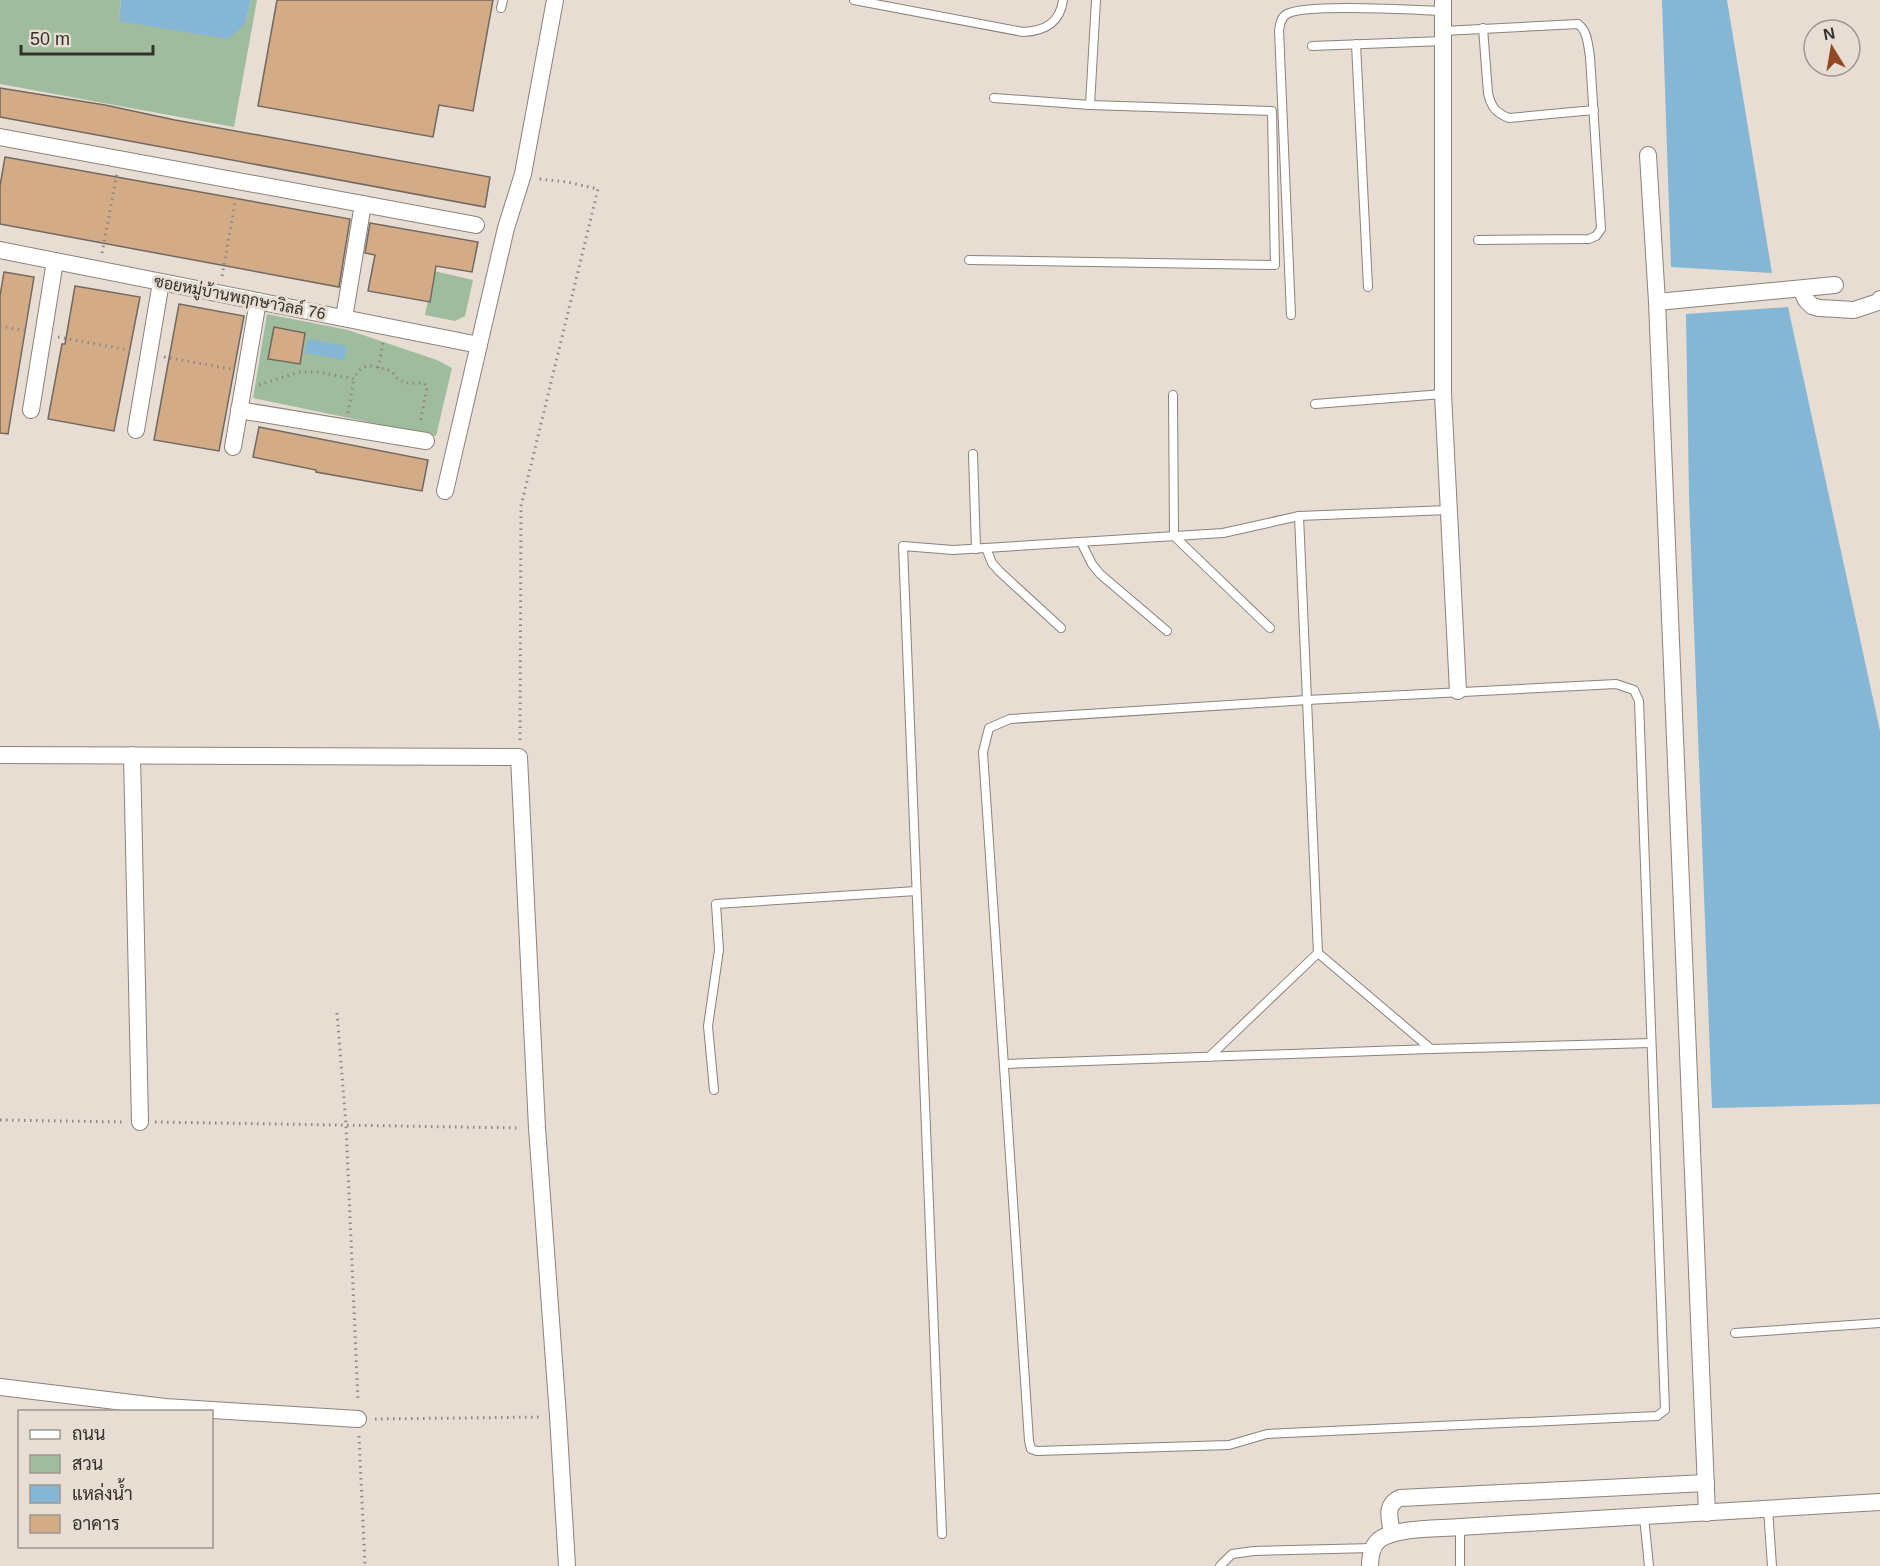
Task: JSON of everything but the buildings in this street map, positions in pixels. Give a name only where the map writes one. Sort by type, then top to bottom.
[{"type":"street","points":[[445,491],[506,228],[523,174],[555,0]]},
{"type":"street","points":[[1443,6],[1443,394],[1458,692]]},
{"type":"street","points":[[0,137],[477,225]]},
{"type":"street","points":[[1648,155],[1657,302],[1707,1513]]},
{"type":"street","points":[[344,318],[363,204]]},
{"type":"street","name":"ซอยหมู่บ้านพฤกษาวิลล์ 76","points":[[0,250],[479,345]]},
{"type":"street","points":[[31,410],[55,261]]},
{"type":"street","points":[[136,430],[161,282]]},
{"type":"street","points":[[1657,302],[1835,285]]},
{"type":"street","points":[[1801,289],[1806,300],[1812,306],[1819,308],[1854,310],[1878,302],[1880,299]]},
{"type":"street","points":[[233,447],[258,301]]},
{"type":"street","points":[[239,410],[421,440]]},
{"type":"street","points":[[0,754],[519,757],[537,1128],[567,1566]]},
{"type":"street","points":[[132,755],[140,1122]]},
{"type":"street","points":[[0,1387],[165,1407],[358,1419]]},
{"type":"street","points":[[1392,1533],[1389,1508],[1392,1501],[1400,1498],[1706,1483]]},
{"type":"street","points":[[1370,1566],[1370,1556],[1377,1541],[1392,1533],[1880,1502]]},
{"type":"lane","points":[[854,0],[1023,32],[1041,30],[1051,25],[1059,16],[1063,0]]},
{"type":"lane","points":[[1090,105],[1096,0]]},
{"type":"lane","points":[[1291,315],[1279,30],[1282,18],[1287,13],[1304,10],[1443,6]]},
{"type":"lane","points":[[1312,46],[1443,36],[1483,28],[1578,24],[1583,28],[1590,57],[1601,230],[1593,238],[1584,239],[1478,240]]},
{"type":"lane","points":[[1483,28],[1488,93],[1490,103],[1499,114],[1509,118],[1594,110]]},
{"type":"lane","points":[[1356,44],[1368,286]]},
{"type":"lane","points":[[969,260],[1275,265],[1272,111],[1090,105],[994,98]]},
{"type":"lane","points":[[1315,404],[1443,394]]},
{"type":"lane","points":[[1173,395],[1174,536],[1270,628]]},
{"type":"lane","points":[[973,454],[976,549]]},
{"type":"lane","points":[[942,1534],[903,546],[953,550],[1222,533],[1299,516],[1448,510]]},
{"type":"lane","points":[[1299,516],[1318,953],[1431,1049]]},
{"type":"lane","points":[[1081,542],[1100,574],[1167,631]]},
{"type":"lane","points":[[986,548],[999,571],[1061,628]]},
{"type":"lane","points":[[1617,684],[1634,690],[1639,701],[1665,1410],[1661,1414],[1267,1434],[1229,1444],[1037,1451],[1031,1449],[983,752],[989,728],[1010,719],[1458,692],[1617,684]]},
{"type":"lane","points":[[714,1090],[708,1026],[719,950],[716,904],[916,891]]},
{"type":"lane","points":[[1209,1057],[1318,953]]},
{"type":"lane","points":[[1005,1064],[1651,1043]]},
{"type":"lane","points":[[1735,1333],[1880,1323]]},
{"type":"lane","points":[[1768,1509],[1772,1566]]},
{"type":"lane","points":[[1644,1517],[1649,1566]]},
{"type":"lane","points":[[1460,1527],[1460,1566]]},
{"type":"lane","points":[[1220,1566],[1232,1554],[1254,1551],[1374,1548]]},
{"type":"path","points":[[99,270],[119,159]]},
{"type":"path","points":[[519,757],[521,506],[598,189],[567,182],[541,180],[523,174]]},
{"type":"path","points":[[219,293],[239,181]]},
{"type":"path","points":[[0,326],[149,354],[244,380],[273,382],[299,372],[317,372],[354,379]]},
{"type":"path","points":[[378,368],[386,326]]},
{"type":"path","points":[[346,428],[354,379],[358,370],[366,365],[392,371],[403,383],[424,383],[427,387],[421,440]]},
{"type":"path","points":[[337,1013],[346,1125],[365,1566]]},
{"type":"path","points":[[0,1120],[537,1128]]},
{"type":"path","points":[[358,1419],[558,1416]]},
{"type":"green space","points":[[0,0],[121,0],[119,21],[245,24],[251,0],[257,0],[234,127],[0,84]]},
{"type":"green space","points":[[434,271],[473,280],[465,316],[455,321],[425,315]]},
{"type":"green space","points":[[267,314],[348,330],[437,360],[452,368],[436,436],[253,398]]},
{"type":"water","points":[[121,0],[251,0],[245,24],[228,39],[119,21]]},
{"type":"water","points":[[1662,0],[1727,0],[1772,273],[1671,267]]},
{"type":"water","points":[[1788,307],[1880,731],[1880,1104],[1712,1108],[1689,496],[1686,314]]},
{"type":"water","points":[[308,339],[347,346],[344,360],[305,353]]}]
